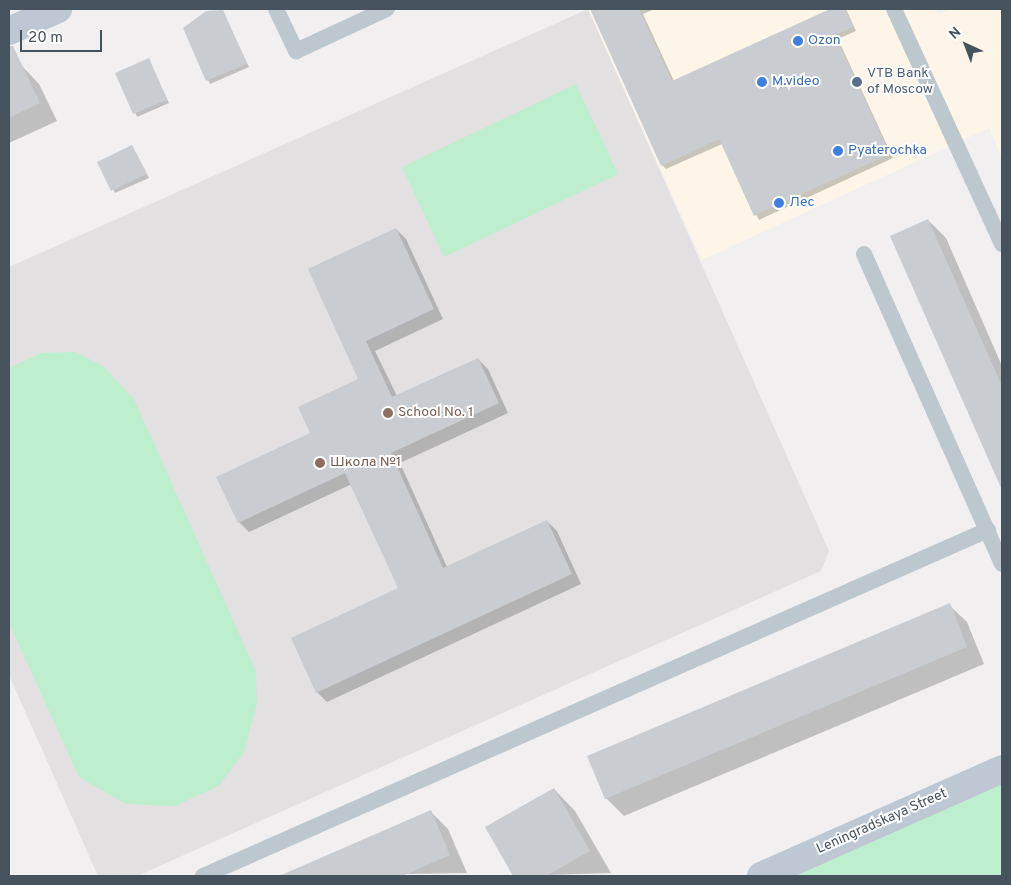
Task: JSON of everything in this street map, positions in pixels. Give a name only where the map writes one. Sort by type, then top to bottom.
[{"type":"street","points":[[9,31],[58,9]]},
{"type":"street","name":"Leningradskaya Street","points":[[761,876],[1002,768]]},
{"type":"lane","points":[[276,9],[296,51],[387,9]]},
{"type":"lane","points":[[894,9],[1002,244]]},
{"type":"lane","points":[[864,254],[1002,564]]},
{"type":"lane","points":[[203,876],[988,530]]},
{"type":"shaded area","points":[[588,9],[935,9],[938,15],[950,9],[1002,9],[1002,158],[989,128],[702,260]]},
{"type":"shaded area","name":"School No. 1","points":[[588,9],[829,551],[821,571],[137,876],[98,876],[9,675],[9,267]]},
{"type":"green space","points":[[576,84],[618,174],[444,257],[402,167]]},
{"type":"green space","points":[[76,352],[104,367],[134,399],[256,671],[257,704],[244,752],[219,786],[175,806],[126,804],[79,777],[9,623],[9,368],[41,353]]},
{"type":"green space","points":[[1002,784],[1002,876],[795,876]]},
{"type":"building","points":[[590,9],[639,9],[672,81],[830,9],[845,9],[853,27],[835,35],[890,154],[754,216],[719,139],[661,166]]},
{"type":"building","points":[[223,10],[247,64],[206,81],[183,28],[206,11]]},
{"type":"building","points":[[9,46],[13,46],[40,103],[9,118]]},
{"type":"building","points":[[149,58],[167,100],[133,114],[115,73]]},
{"type":"building","points":[[132,145],[147,174],[111,191],[97,162]]},
{"type":"building","points":[[928,219],[1002,386],[1002,490],[890,236]]},
{"type":"building","name":"Школа №1","points":[[396,228],[434,309],[366,341],[392,397],[478,358],[499,403],[391,453],[443,568],[547,520],[572,574],[316,693],[291,638],[398,588],[345,473],[238,523],[216,477],[310,433],[298,407],[358,379],[308,269]]},
{"type":"building","points":[[950,603],[967,647],[605,799],[587,756]]},
{"type":"building","points":[[554,788],[590,851],[546,876],[513,876],[485,827]]},
{"type":"building","points":[[431,810],[450,855],[402,876],[279,876]]},
{"type":"place","name":"Ozon","points":[[798,41]]},
{"type":"place","name":"M.video","points":[[762,82]]},
{"type":"place","name":"VTB Bank of Moscow","points":[[857,82]]},
{"type":"place","name":"Pyaterochka","points":[[838,151]]},
{"type":"place","name":"Лес","points":[[779,203]]},
{"type":"place","name":"School No. 1","points":[[388,413]]},
{"type":"place","name":"Школа №1","points":[[320,463]]}]
